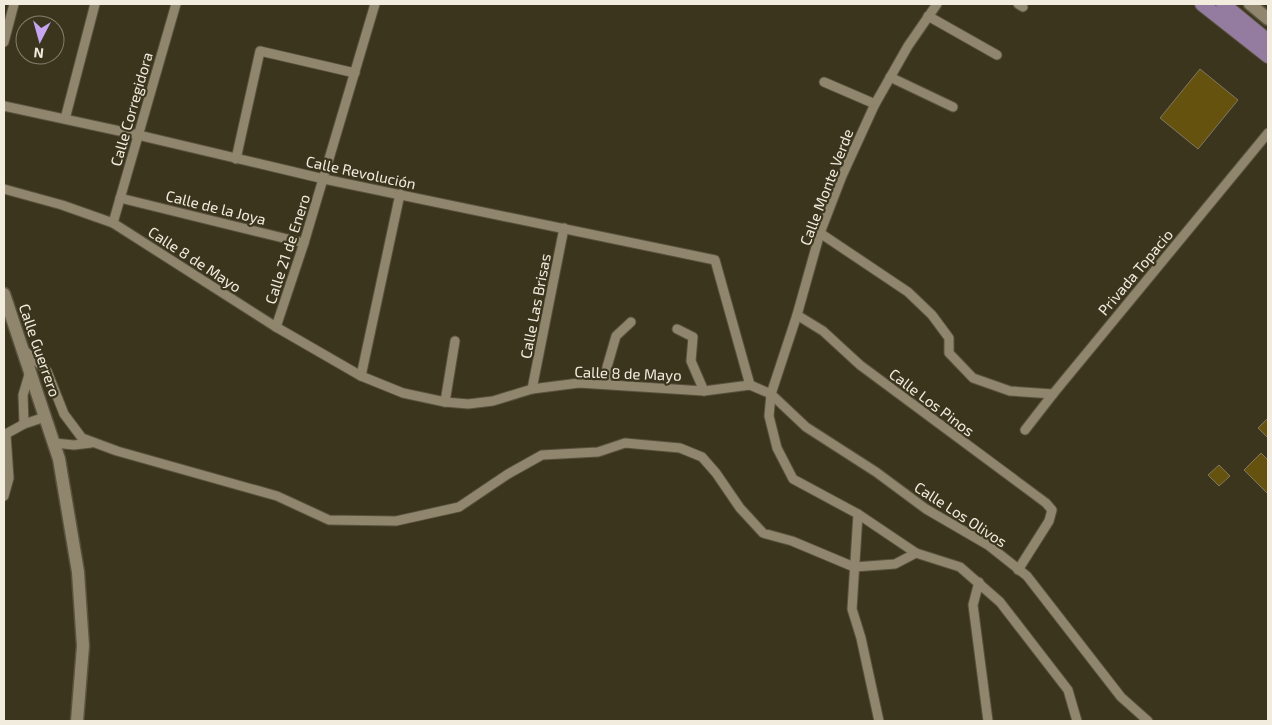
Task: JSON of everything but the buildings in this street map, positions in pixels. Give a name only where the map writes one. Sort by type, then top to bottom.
[{"type":"main road","points":[[1202,4],[1268,56]]},
{"type":"main road","points":[[1223,4],[1268,41]]},
{"type":"street","points":[[4,42],[14,4]]},
{"type":"street","points":[[65,119],[95,4]]},
{"type":"street","name":"Calle Corregidora","points":[[114,223],[176,4]]},
{"type":"street","name":"Calle 21 de Enero","points":[[276,327],[324,178],[375,4]]},
{"type":"street","name":"Calle Monte Verde","points":[[936,4],[908,46],[875,104],[842,176],[820,233],[797,315],[771,394],[769,416],[777,448],[793,479],[858,514],[916,553],[960,567],[1000,602],[1068,690],[1078,721]]},
{"type":"street","points":[[1250,4],[1268,19]]},
{"type":"street","points":[[928,16],[997,55]]},
{"type":"street","points":[[236,159],[260,51],[355,73]]},
{"type":"street","points":[[890,77],[953,107]]},
{"type":"street","points":[[824,82],[875,104]]},
{"type":"street","name":"Calle Revolución","points":[[4,106],[138,135],[236,159],[715,260],[750,384]]},
{"type":"street","name":"Privada Topacio","points":[[1025,430],[1268,133]]},
{"type":"street","name":"Calle 8 de Mayo","points":[[4,189],[62,204],[114,223],[276,327],[361,376],[403,393],[446,402],[468,404],[493,402],[532,390],[579,383],[704,391],[750,384]]},
{"type":"street","points":[[361,376],[400,194]]},
{"type":"street","name":"Calle de la Joya","points":[[120,198],[304,243]]},
{"type":"street","name":"Calle Las Brisas","points":[[532,390],[564,228]]},
{"type":"street","points":[[820,233],[908,292],[932,315],[949,338],[949,353],[973,378],[1010,391],[1053,394]]},
{"type":"street","name":"Calle Guerrero","points":[[4,294],[59,460],[78,572],[83,646],[77,721]]},
{"type":"street","name":"Calle Los Pinos","points":[[797,315],[823,331],[860,365],[1046,503],[1052,510],[1049,521],[1018,570]]},
{"type":"street","points":[[606,384],[607,367],[616,336],[631,322]]},
{"type":"street","points":[[677,329],[692,337],[691,361],[704,391]]},
{"type":"street","points":[[446,402],[455,341]]},
{"type":"street","points":[[24,350],[47,371],[64,414],[82,438],[117,451],[277,496],[329,520],[396,520],[458,507],[508,474],[542,455],[598,452],[625,443],[680,448],[702,457],[716,473],[740,508],[763,532],[792,541],[854,567],[895,564],[916,553]]},
{"type":"street","points":[[24,424],[23,395],[30,371]]},
{"type":"street","name":"Calle Los Olivos","points":[[750,384],[771,394],[806,427],[876,472],[926,509],[988,545],[1027,576],[1121,697],[1148,721]]},
{"type":"street","points":[[4,496],[9,478],[5,435],[24,424],[45,417]]},
{"type":"street","points":[[54,442],[74,445],[94,442]]},
{"type":"street","points":[[858,514],[852,609],[861,638],[879,721]]},
{"type":"street","points":[[979,582],[973,605],[988,721]]}]
